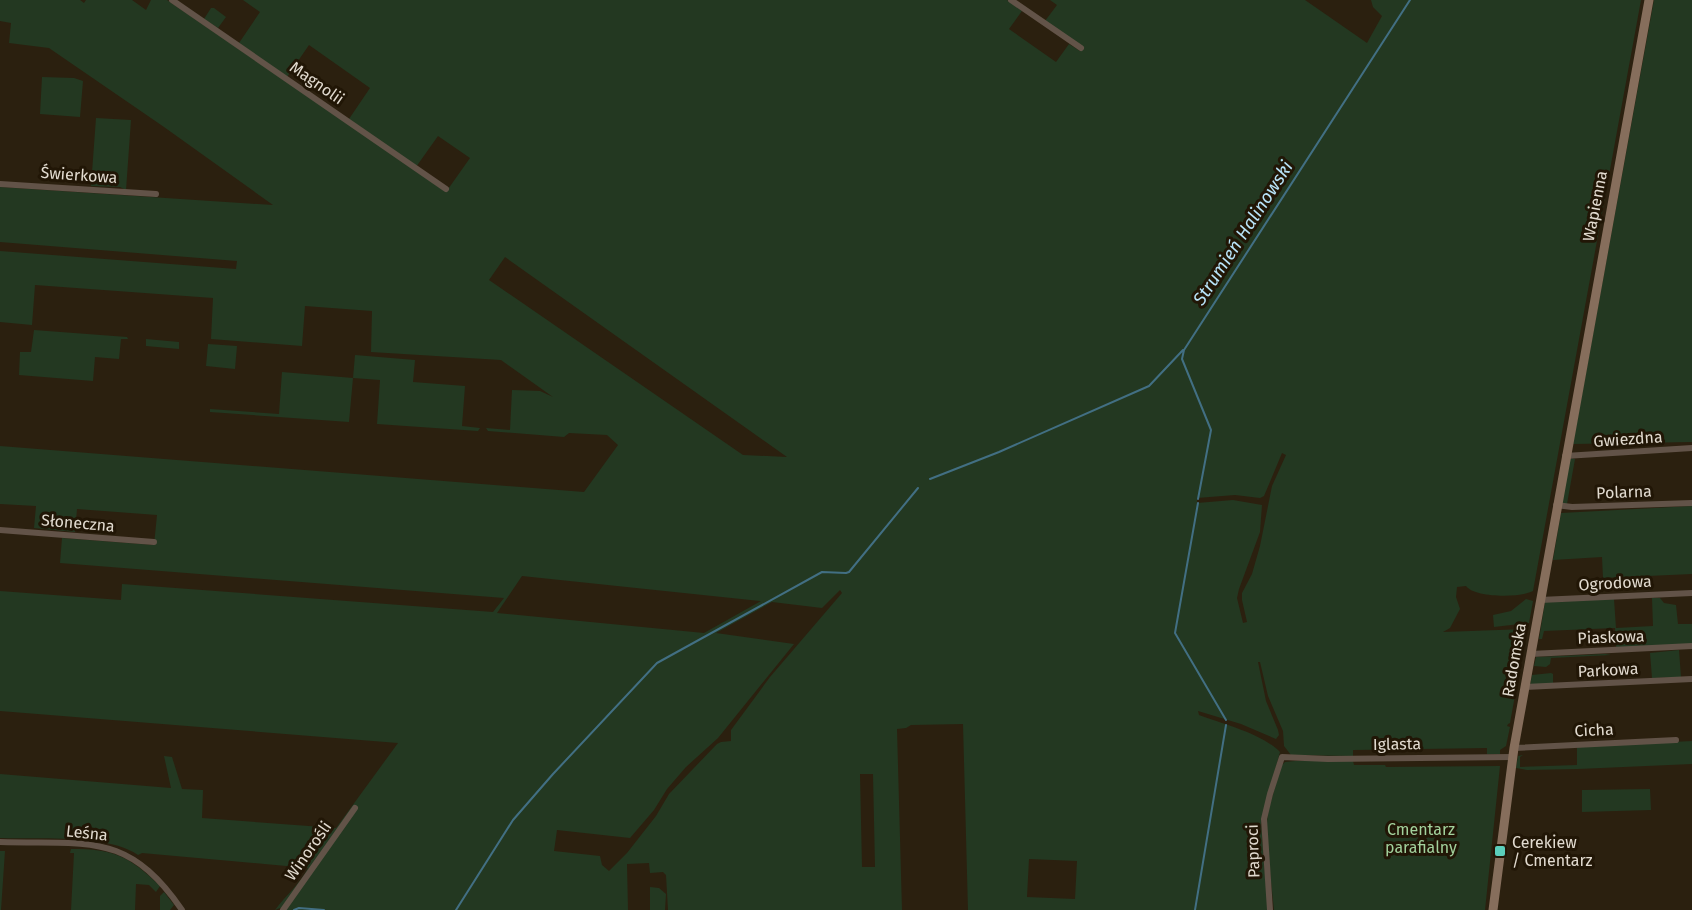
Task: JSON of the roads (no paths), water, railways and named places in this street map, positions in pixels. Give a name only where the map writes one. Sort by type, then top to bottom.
[{"type":"street","name":"Magnolii","points":[[172,0],[446,189]]},
{"type":"street","points":[[1011,0],[1081,48]]},
{"type":"street","name":"Wapienna","points":[[1572,417],[1648,0]]},
{"type":"street","name":"Świerkowa","points":[[0,184],[156,194]]},
{"type":"street","name":"Radomska","points":[[1493,910],[1513,752],[1572,417]]},
{"type":"street","name":"Gwiezdna","points":[[1565,456],[1692,448]]},
{"type":"street","name":"Polarna","points":[[1557,505],[1572,507],[1692,503]]},
{"type":"street","name":"Słoneczna","points":[[0,530],[154,542]]},
{"type":"street","name":"Ogrodowa","points":[[1540,600],[1692,593]]},
{"type":"street","name":"Piaskowa","points":[[1531,654],[1692,646]]},
{"type":"street","name":"Parkowa","points":[[1525,687],[1692,679]]},
{"type":"street","name":"Cicha","points":[[1513,752],[1676,740]]},
{"type":"street","name":"Iglasta","points":[[1282,757],[1328,759],[1513,752]]},
{"type":"street","name":"Paproci","points":[[1270,910],[1264,819],[1282,757]]},
{"type":"street","name":"Winorośli","points":[[283,910],[355,808]]},
{"type":"street","name":"Leśna","points":[[0,842],[91,845],[111,848],[134,859],[148,870],[166,887],[182,910]]},
{"type":"waterway","name":"Strumień Halinowski","points":[[1198,499],[1211,430],[1182,359],[1184,350],[1410,0]]},
{"type":"waterway","points":[[930,479],[999,452],[1149,386],[1183,350]]},
{"type":"waterway","points":[[456,910],[513,820],[657,663],[822,572],[849,572],[918,488]]},
{"type":"waterway","name":"Strumień Halinowski","points":[[1198,503],[1175,633],[1226,720]]},
{"type":"waterway","name":"Strumień Halinowski","points":[[1195,910],[1226,725]]},
{"type":"waterway","points":[[294,910],[299,908],[324,910]]},
{"type":"place","name":"Cerekiew / Cmentarz","points":[[1500,851]]},
{"type":"park label","name":"Cmentarz parafialny","points":[[1421,838]]}]
